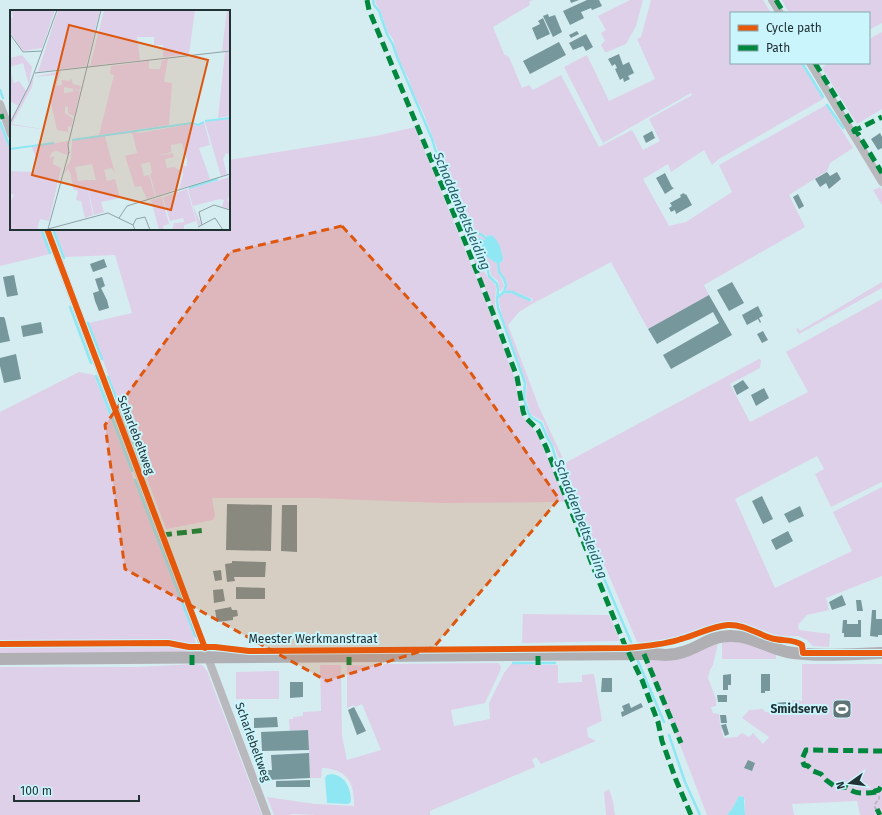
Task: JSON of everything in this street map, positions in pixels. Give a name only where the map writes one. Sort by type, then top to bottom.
[{"type":"street","points":[[772,0],[779,12]]},
{"type":"street","points":[[811,64],[882,182]]},
{"type":"street","points":[[0,104],[10,131]]},
{"type":"street","name":"Scharlebeltweg","points":[[47,230],[267,815]]},
{"type":"street","name":"Meester Werkmanstraat","points":[[0,659],[631,655],[650,654],[705,642],[720,637],[732,636],[748,638],[790,652],[827,654],[882,653]]},
{"type":"path","points":[[877,809],[875,808],[875,804],[879,799],[879,794]]},
{"type":"highlighted area","points":[[342,226],[452,346],[559,499],[434,647],[327,681],[125,569],[105,425],[230,252]]},
{"type":"shaded area","points":[[375,0],[533,0],[529,2],[530,5],[493,27],[504,54],[509,57],[522,88],[529,85],[533,90],[561,75],[599,147],[632,130],[643,150],[660,141],[649,119],[692,95],[691,93],[603,143],[564,67],[587,55],[609,101],[655,79],[637,39],[641,37],[651,0],[763,0],[770,12],[730,12],[730,64],[802,64],[823,99],[719,159],[712,165],[704,150],[671,172],[668,164],[643,179],[669,226],[686,222],[732,192],[719,165],[826,105],[853,148],[830,163],[827,171],[789,195],[805,227],[704,285],[709,295],[648,329],[611,262],[532,304],[519,312],[508,325],[539,407],[565,463],[759,359],[761,360],[760,368],[730,384],[750,422],[808,392],[786,352],[882,299],[882,482],[831,507],[815,474],[824,469],[817,456],[735,499],[775,588],[852,551],[833,512],[882,487],[882,576],[826,598],[829,610],[807,615],[798,625],[799,630],[830,634],[829,647],[813,646],[807,640],[798,636],[779,637],[752,626],[738,623],[723,623],[675,640],[664,642],[637,642],[605,566],[601,566],[577,510],[555,448],[549,438],[543,421],[530,414],[526,397],[527,385],[503,320],[499,298],[506,293],[510,293],[531,302],[533,299],[512,291],[505,291],[507,283],[499,270],[499,264],[503,260],[491,235],[487,236],[468,228],[423,112],[397,55],[393,39],[388,32],[380,10]]},
{"type":"shaded area","points":[[630,0],[643,0],[636,26],[626,44],[605,52],[601,45],[605,41],[601,33],[606,30],[598,16]]},
{"type":"shaded area","points":[[782,0],[882,0],[882,23],[870,29],[870,12],[788,12]]},
{"type":"shaded area","points":[[882,32],[882,109],[857,124],[822,68],[828,64],[870,64],[870,38]]},
{"type":"shaded area","points":[[0,125],[10,151],[10,230],[40,230],[50,254],[0,266]]},
{"type":"shaded area","points":[[415,127],[496,326],[515,380],[520,411],[538,435],[566,502],[441,503],[316,498],[212,498],[215,516],[213,520],[166,529],[89,323],[132,313],[115,255],[65,257],[54,230],[230,230],[230,160],[376,136]]},
{"type":"shaded area","points":[[880,187],[882,191],[882,205],[873,190]]},
{"type":"shaded area","points":[[469,231],[486,238],[484,240],[479,238],[493,261],[497,263],[497,268],[504,287],[500,292],[498,281],[491,275],[489,265],[479,253]]},
{"type":"shaded area","points":[[472,253],[477,261],[484,266],[487,276],[496,286],[495,305],[497,317],[476,267]]},
{"type":"shaded area","points":[[882,282],[882,288],[799,334],[796,329],[798,328],[800,331]]},
{"type":"shaded area","points":[[79,372],[94,375],[196,644],[161,641],[0,642],[0,412]]},
{"type":"shaded area","points":[[523,614],[609,615],[620,641],[522,643]]},
{"type":"shaded area","points":[[736,640],[776,653],[776,659],[722,659],[722,642]]},
{"type":"shaded area","points":[[718,643],[713,665],[708,678],[716,699],[716,706],[711,707],[713,713],[719,714],[724,738],[737,737],[742,733],[749,737],[753,733],[763,744],[769,737],[742,718],[749,710],[763,709],[765,712],[792,711],[792,700],[802,701],[802,664],[882,664],[882,815],[860,815],[857,801],[792,804],[794,815],[745,815],[745,800],[742,796],[739,796],[727,815],[707,815],[674,729],[644,660]]},
{"type":"shaded area","points":[[169,646],[187,650],[187,653],[0,655],[0,647]]},
{"type":"shaded area","points":[[499,663],[501,667],[500,671],[485,703],[451,710],[454,726],[490,719],[489,703],[504,673],[511,664],[558,665],[558,683],[582,682],[582,675],[594,674],[602,721],[587,728],[588,737],[596,741],[541,764],[536,757],[532,760],[535,767],[430,811],[430,815],[274,815],[267,797],[315,804],[354,806],[351,784],[343,774],[330,769],[322,768],[321,778],[310,778],[308,730],[290,731],[289,719],[303,716],[303,712],[321,711],[320,665],[341,665],[342,736],[347,760],[381,750],[362,704],[347,708],[347,665],[383,666],[384,664]]},
{"type":"shaded area","points":[[195,664],[202,665],[207,671],[262,815],[0,815],[0,667],[137,667]]},
{"type":"shaded area","points":[[279,671],[279,699],[236,699],[236,672]]},
{"type":"shaded area","points":[[609,789],[615,815],[606,815],[604,792]]},
{"type":"water","points":[[491,235],[494,237],[501,249],[503,260],[499,264],[491,260],[485,254],[477,239],[479,238],[484,240],[487,236]]},
{"type":"water","points":[[332,774],[341,777],[347,784],[351,797],[351,802],[348,804],[327,803],[325,778],[327,775]]},
{"type":"water","points":[[739,796],[744,797],[745,815],[727,815],[732,809]]},
{"type":"building","points":[[570,0],[579,0],[571,3]]},
{"type":"building","points":[[587,0],[599,0],[602,6],[581,12],[584,18],[570,25],[563,11]]},
{"type":"building","points":[[548,14],[549,17],[555,15],[562,32],[553,37],[543,16]]},
{"type":"building","points":[[543,18],[550,34],[537,40],[532,28],[540,24],[538,21]]},
{"type":"building","points":[[577,31],[579,34],[571,38],[569,35]]},
{"type":"building","points":[[586,34],[593,47],[586,51],[583,46],[573,50],[569,43]]},
{"type":"building","points":[[559,42],[566,55],[530,74],[523,61]]},
{"type":"building","points":[[619,54],[623,65],[629,62],[634,73],[628,76],[630,79],[624,82],[623,78],[620,80],[615,69],[617,68],[615,64],[612,66],[608,59]]},
{"type":"building","points":[[652,131],[655,138],[646,143],[643,136]]},
{"type":"building","points":[[880,133],[882,137],[882,148],[878,150],[871,139]]},
{"type":"building","points":[[827,172],[830,176],[837,172],[841,179],[829,189],[826,183],[820,187],[815,179]]},
{"type":"building","points":[[665,173],[672,187],[674,188],[665,194],[656,178]]},
{"type":"building","points":[[684,193],[692,205],[676,214],[675,210],[671,212],[669,208],[672,206],[670,203],[681,197],[680,195]]},
{"type":"building","points":[[798,194],[804,206],[799,209],[793,197]]},
{"type":"building","points":[[104,259],[107,267],[93,272],[90,264]]},
{"type":"building","points":[[14,275],[18,295],[7,297],[3,277]]},
{"type":"building","points":[[102,277],[105,286],[101,288],[109,308],[99,311],[93,293],[99,291],[95,279]]},
{"type":"building","points":[[732,282],[744,303],[729,311],[717,290]]},
{"type":"building","points":[[709,295],[732,335],[671,369],[663,355],[719,323],[713,312],[657,344],[648,329]]},
{"type":"building","points":[[758,306],[763,316],[759,318],[761,322],[760,323],[758,319],[747,325],[742,315]]},
{"type":"building","points":[[0,317],[4,317],[5,319],[10,341],[0,343]]},
{"type":"building","points":[[41,322],[43,333],[23,337],[21,326]]},
{"type":"building","points":[[763,331],[768,340],[762,343],[757,334]]},
{"type":"building","points":[[16,354],[21,379],[4,383],[0,366],[0,358]]},
{"type":"building","points":[[743,380],[749,388],[737,395],[733,386]]},
{"type":"building","points":[[764,388],[769,398],[756,406],[751,395]]},
{"type":"building","points":[[762,496],[773,519],[763,524],[752,501]]},
{"type":"building","points":[[227,504],[272,505],[271,551],[226,550]]},
{"type":"building","points":[[282,505],[297,505],[297,552],[281,551]]},
{"type":"building","points":[[800,506],[804,516],[789,523],[784,514]]},
{"type":"building","points":[[788,531],[793,541],[776,550],[771,540]]},
{"type":"building","points":[[232,561],[266,562],[265,577],[234,577],[235,581],[227,582],[225,564],[232,563]]},
{"type":"building","points":[[221,570],[222,580],[215,581],[213,571]]},
{"type":"building","points":[[236,587],[265,588],[265,599],[236,599]]},
{"type":"building","points":[[223,589],[225,601],[214,603],[213,590]]},
{"type":"building","points":[[842,595],[846,605],[832,610],[829,602]]},
{"type":"building","points":[[856,600],[861,600],[863,611],[857,611]]},
{"type":"building","points":[[231,607],[232,610],[237,610],[238,616],[233,617],[233,620],[217,622],[215,610]]},
{"type":"building","points":[[872,610],[876,610],[876,619],[882,619],[882,635],[878,635],[878,637],[870,636]]},
{"type":"building","points":[[843,620],[847,620],[847,624],[858,624],[858,620],[861,620],[861,637],[844,637],[844,633],[842,633]]},
{"type":"building","points":[[731,674],[731,685],[728,685],[728,690],[723,690],[723,675]]},
{"type":"building","points":[[761,674],[770,674],[770,691],[765,691],[765,693],[761,693]]},
{"type":"building","points":[[602,678],[612,678],[612,692],[601,692]]},
{"type":"building","points":[[290,682],[303,682],[303,697],[290,698]]},
{"type":"building","points":[[717,695],[727,695],[727,702],[718,702]]},
{"type":"building","points":[[786,702],[787,711],[775,711],[775,703]]},
{"type":"building","points":[[629,703],[631,708],[641,703],[643,707],[622,717],[621,712],[624,711],[622,706]]},
{"type":"building","points":[[354,707],[366,731],[357,735],[348,710]]},
{"type":"building","points":[[720,715],[726,715],[727,723],[721,723]]},
{"type":"building","points":[[277,717],[278,727],[254,728],[254,718]]},
{"type":"building","points":[[726,724],[729,734],[725,736],[721,725]]},
{"type":"building","points":[[308,730],[309,750],[262,751],[261,732]]},
{"type":"building","points":[[309,753],[310,778],[268,780],[267,770],[272,770],[271,755]]},
{"type":"building","points":[[748,760],[755,763],[752,771],[744,768]]},
{"type":"building","points":[[310,780],[310,787],[276,787],[276,781]]},
{"type":"waterway","name":"Schaddenbeltsleiding","points":[[373,0],[374,5],[379,11],[387,34],[432,139],[477,252],[486,262],[489,276],[497,284],[498,308],[525,383],[524,399],[529,414],[541,423],[552,446],[557,463],[586,536],[631,642]]},
{"type":"waterway","points":[[803,64],[823,97]]},
{"type":"waterway","points":[[0,90],[3,98]]},
{"type":"waterway","points":[[827,105],[843,128]]},
{"type":"waterway","points":[[0,122],[10,147]]},
{"type":"waterway","points":[[467,229],[481,234],[487,239]]},
{"type":"waterway","points":[[41,230],[50,253]]},
{"type":"waterway","points":[[53,230],[64,258]]},
{"type":"waterway","points":[[498,262],[499,272],[506,285],[504,292],[498,297]]},
{"type":"waterway","points":[[504,292],[512,292],[530,300]]},
{"type":"waterway","points":[[70,307],[91,363]]},
{"type":"waterway","points":[[88,323],[102,359]]},
{"type":"waterway","points":[[96,376],[132,471]]},
{"type":"waterway","points":[[108,377],[144,470]]},
{"type":"waterway","points":[[135,480],[195,636]]},
{"type":"waterway","name":"Schaddenbeltsleiding","points":[[638,661],[664,722]]},
{"type":"waterway","points":[[513,663],[534,663]]},
{"type":"waterway","points":[[541,663],[555,663]]},
{"type":"waterway","name":"Schaddenbeltsleiding","points":[[669,735],[685,782],[700,815]]},
{"type":"marked path","points":[[367,0],[369,10],[460,229],[498,326],[517,377],[525,417],[538,430],[546,447],[624,643],[642,680],[658,722],[662,741],[676,780],[691,815]]},
{"type":"marked path","points":[[776,0],[783,12]]},
{"type":"marked path","points":[[816,64],[882,173]]},
{"type":"marked path","points":[[0,117],[4,116]]},
{"type":"marked path","points":[[852,132],[882,117]]},
{"type":"marked path","points":[[162,535],[206,530]]},
{"type":"marked path","points":[[192,645],[192,665]]},
{"type":"marked path","points":[[644,654],[681,743]]},
{"type":"marked path","points":[[538,656],[538,665]]},
{"type":"marked path","points":[[349,657],[349,665]]},
{"type":"marked path","points":[[876,792],[857,793],[846,787],[837,788],[826,780],[821,774],[804,765],[802,759],[806,750],[882,751]]},
{"type":"marked path","points":[[877,792],[875,791],[879,790],[882,784]]},
{"type":"marked path","points":[[877,809],[880,815]]},
{"type":"cycle path","points":[[47,230],[205,648]]},
{"type":"cycle path","points":[[0,644],[168,643],[189,647],[215,647],[249,651],[627,648],[668,643],[716,627],[734,625],[775,639],[789,640],[799,643],[802,645],[803,653],[882,653]]},
{"type":"place","name":"Smidserve","points":[[842,709]]}]
